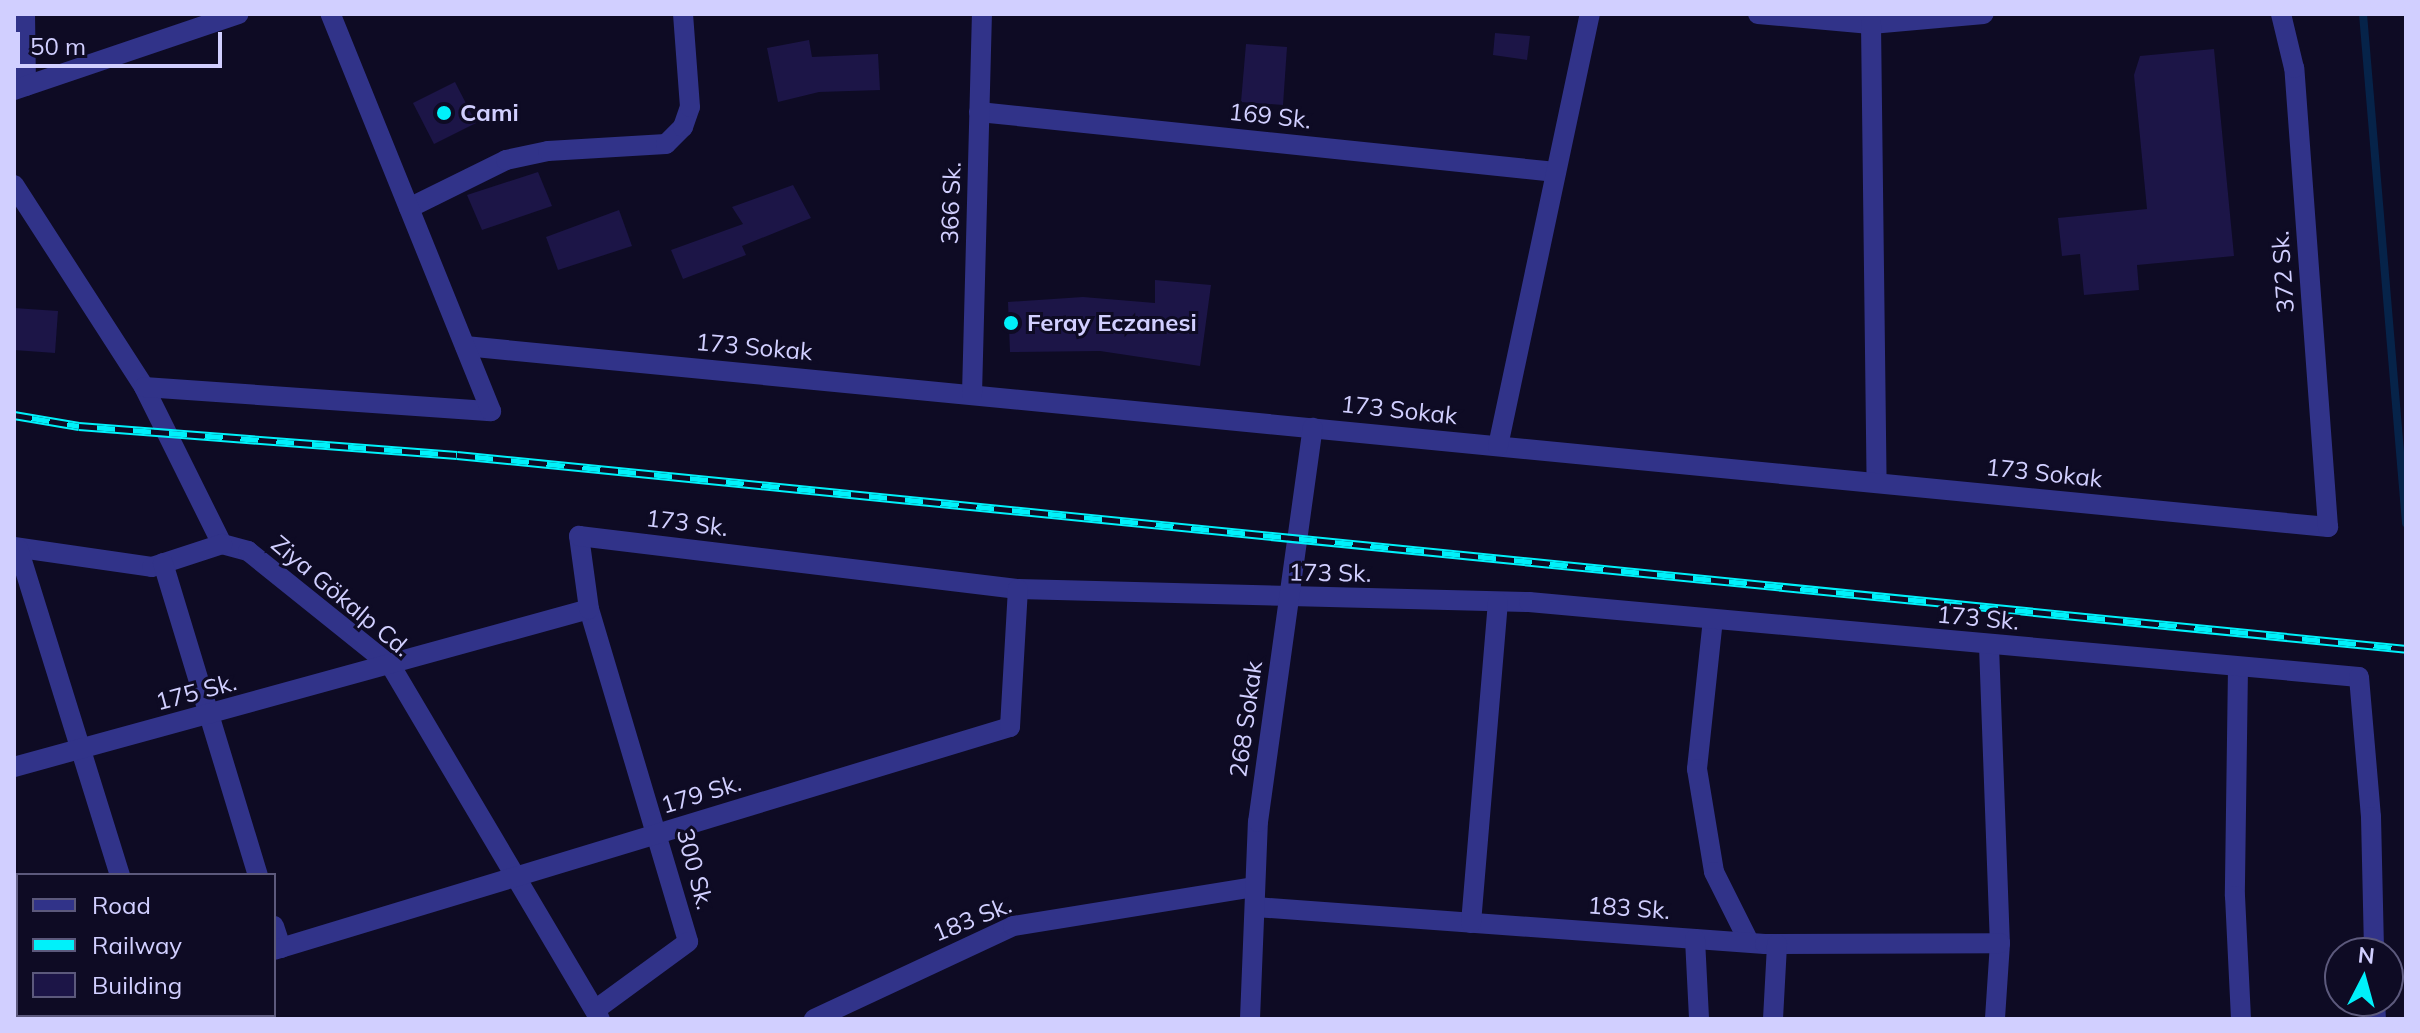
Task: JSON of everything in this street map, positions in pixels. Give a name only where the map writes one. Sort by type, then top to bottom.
[{"type":"street","points":[[25,14],[20,88],[239,14]]},
{"type":"street","points":[[144,387],[491,411],[331,14]]},
{"type":"street","points":[[409,208],[506,160],[548,151],[666,144],[683,127],[690,107],[683,14]]},
{"type":"street","name":"366 Sk.","points":[[972,394],[982,14]]},
{"type":"street","points":[[1498,446],[1590,14]]},
{"type":"street","points":[[1758,14],[1871,24],[1903,18],[1984,14]]},
{"type":"street","name":"372 Sk.","points":[[2281,14],[2294,68],[2328,527]]},
{"type":"street","points":[[1871,24],[1877,483]]},
{"type":"street","name":"169 Sk.","points":[[979,112],[1556,172]]},
{"type":"street","points":[[14,185],[144,387],[222,544],[152,567],[16,548],[84,750],[119,873]]},
{"type":"street","name":"173 Sokak","points":[[465,346],[2328,527]]},
{"type":"street","name":"268 Sokak","points":[[1250,1019],[1258,822],[1313,428]]},
{"type":"street","name":"173 Sk.","points":[[589,609],[579,536],[1018,589],[1289,599],[1498,602],[2359,677],[2371,817],[2374,937]]},
{"type":"street","name":"Ziya Gökalp Cd.","points":[[222,544],[248,551],[391,666],[597,1014]]},
{"type":"street","points":[[163,563],[257,873]]},
{"type":"street","name":"179 Sk.","points":[[277,949],[1010,727],[1018,589]]},
{"type":"street","points":[[1471,923],[1498,602]]},
{"type":"street","points":[[391,666],[589,609]]},
{"type":"street","name":"300 Sk.","points":[[589,609],[688,942],[597,1014]]},
{"type":"street","points":[[1713,619],[1697,769],[1714,872],[1749,942]]},
{"type":"street","points":[[1989,646],[2000,943],[1995,1019]]},
{"type":"street","name":"175 Sk.","points":[[14,767],[391,666]]},
{"type":"street","points":[[2238,667],[2235,896],[2241,1019]]},
{"type":"street","name":"183 Sk.","points":[[814,1019],[1013,926],[1255,897],[1471,923],[1695,939],[1777,944],[2000,943]]},
{"type":"street","points":[[1695,939],[1699,1019]]},
{"type":"street","points":[[1773,1019],[1777,944]]},
{"type":"building","points":[[1495,33],[1530,36],[1527,60],[1493,55]]},
{"type":"building","points":[[809,40],[812,57],[878,54],[880,90],[819,92],[778,102],[767,48]]},
{"type":"building","points":[[1246,44],[1287,47],[1283,105],[1241,102]]},
{"type":"building","points":[[2214,49],[2234,256],[2137,265],[2139,290],[2084,295],[2080,254],[2062,256],[2058,218],[2147,209],[2134,75],[2140,56]]},
{"type":"building","name":"Cami","points":[[455,82],[476,123],[434,144],[413,103]]},
{"type":"building","points":[[538,172],[552,206],[482,230],[467,195]]},
{"type":"building","points":[[793,185],[811,218],[742,246],[746,255],[683,279],[671,250],[743,224],[732,207]]},
{"type":"building","points":[[619,210],[632,246],[558,270],[546,237]]},
{"type":"building","points":[[1155,280],[1211,285],[1200,366],[1100,351],[1010,352],[1008,302],[1083,297],[1155,303]]},
{"type":"building","points":[[14,308],[58,311],[55,353],[14,350]]},
{"type":"waterway","points":[[2363,14],[2406,523]]},
{"type":"railway","points":[[14,415],[79,426],[457,455],[2406,649]]},
{"type":"place","name":"Cami","points":[[444,113]]},
{"type":"place","name":"Feray Eczanesi","points":[[1011,323]]}]
